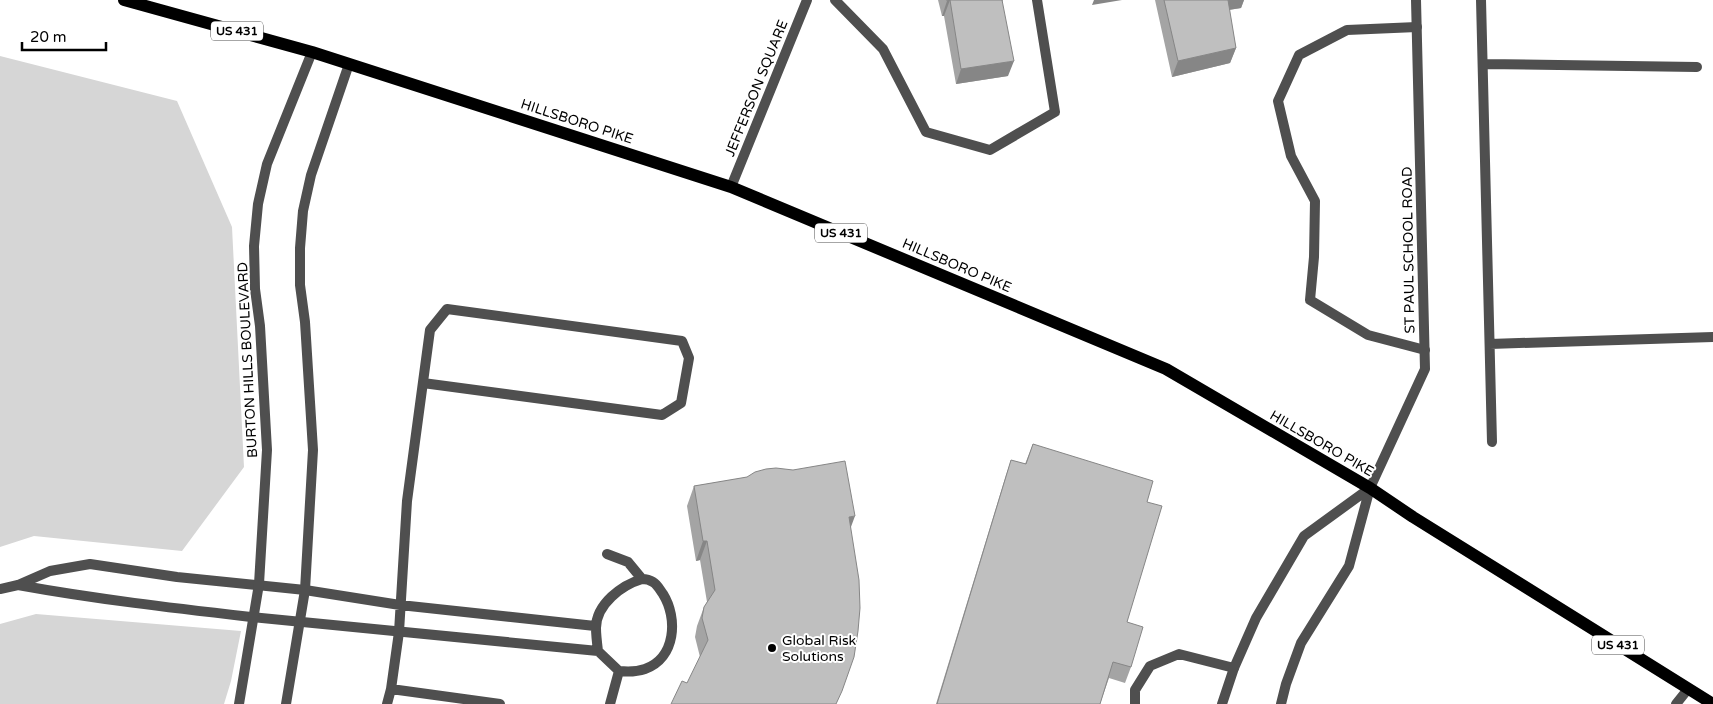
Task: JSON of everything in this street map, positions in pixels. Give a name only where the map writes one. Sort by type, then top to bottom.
[{"type":"main road","name":"HILLSBORO PIKE","points":[[124,0],[312,52],[731,186],[1166,370],[1370,488],[1413,517],[1713,704]]},
{"type":"street","name":"JEFFERSON SQUARE","points":[[731,186],[808,0]]},
{"type":"street","points":[[836,0],[883,49],[926,132],[990,150],[1055,112],[1037,0]]},
{"type":"street","name":"ST PAUL SCHOOL ROAD","points":[[1370,488],[1425,369],[1416,0]]},
{"type":"street","points":[[1481,0],[1492,442]]},
{"type":"street","points":[[1417,26],[1347,30],[1299,55],[1278,101],[1291,156],[1315,201],[1314,257],[1310,300],[1368,335],[1424,350]]},
{"type":"street","name":"BURTON HILLS BOULEVARD","points":[[238,704],[259,584],[267,450],[260,326],[255,288],[254,246],[258,204],[267,164],[312,52]]},
{"type":"street","points":[[286,704],[305,590],[313,450],[305,322],[300,285],[300,239],[303,211],[311,175],[350,64]]},
{"type":"street","points":[[1483,64],[1696,68]]},
{"type":"street","points":[[387,704],[392,689],[399,632],[407,501],[430,330],[447,309],[682,341],[689,358],[681,403],[662,416],[423,383]]},
{"type":"street","points":[[1490,344],[1713,337]]},
{"type":"street","points":[[1222,704],[1234,668],[1256,618],[1304,536],[1370,488]]},
{"type":"street","points":[[1281,704],[1301,642],[1349,566],[1370,488]]},
{"type":"street","points":[[607,554],[628,562],[642,579]]},
{"type":"street","points":[[0,589],[18,585],[50,571],[90,564],[177,577],[305,590],[400,605],[596,626]]},
{"type":"street","points":[[642,579],[653,582],[668,603],[672,620],[672,635],[668,649],[659,660],[647,668],[633,672],[618,671],[598,651],[596,626],[602,608],[611,598],[631,582],[642,579]]},
{"type":"street","points":[[18,585],[55,592],[174,608],[598,651]]},
{"type":"street","points":[[1135,704],[1135,690],[1150,666],[1179,654],[1234,668]]},
{"type":"street","points":[[610,704],[618,671]]},
{"type":"street","points":[[392,689],[461,701],[500,704]]},
{"type":"street","points":[[1676,704],[1688,689]]},
{"type":"shaded area","points":[[0,56],[177,101],[232,227],[244,467],[182,551],[34,536],[0,547]]},
{"type":"shaded area","points":[[36,614],[241,631],[231,681],[224,704],[0,704],[0,624]]},
{"type":"building","points":[[950,0],[1002,0],[1014,61],[961,69]]},
{"type":"building","points":[[1164,0],[1228,0],[1236,48],[1178,61]]},
{"type":"building","points":[[1033,444],[1153,481],[1147,502],[1162,506],[1127,622],[1143,627],[1131,667],[1113,662],[1100,704],[937,704],[1011,460],[1026,464]]},
{"type":"building","points":[[845,461],[855,516],[849,517],[859,580],[860,608],[854,657],[836,704],[671,704],[682,681],[687,683],[708,640],[702,618],[704,607],[715,590],[707,541],[703,541],[694,486],[747,477],[755,472],[766,469],[793,470]]},
{"type":"place","name":"Global Risk Solutions","points":[[772,648]]}]
